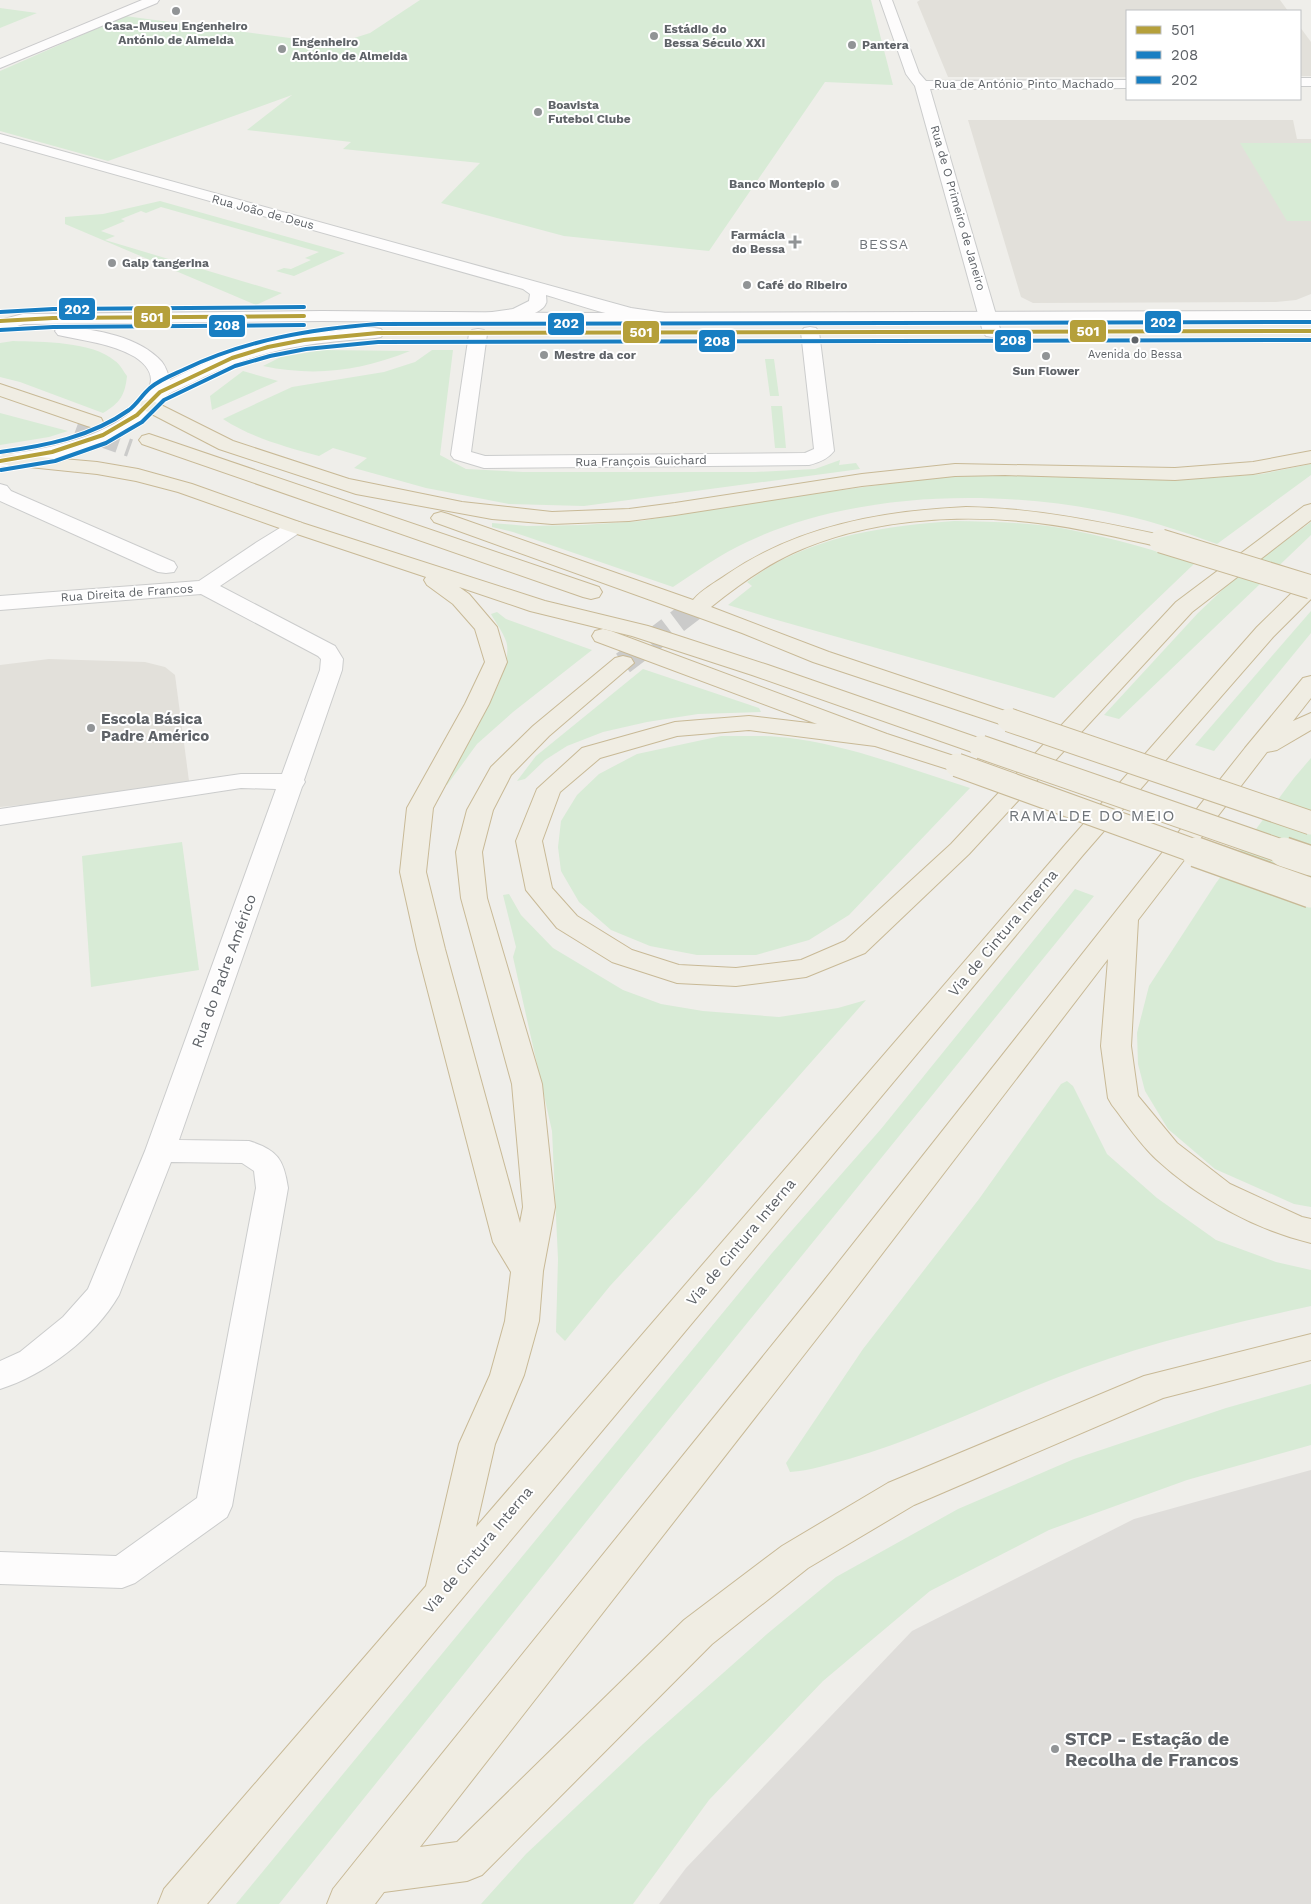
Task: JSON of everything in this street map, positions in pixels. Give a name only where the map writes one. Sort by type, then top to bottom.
[{"type":"highway","points":[[0,390],[94,422]]},
{"type":"highway","points":[[153,399],[204,435],[226,445],[345,484],[750,628],[821,658],[1311,823]]},
{"type":"highway","points":[[0,404],[76,429]]},
{"type":"highway","points":[[640,631],[552,593],[139,444],[730,639],[821,658]]},
{"type":"highway","points":[[345,484],[464,510],[508,515],[580,518],[626,515],[823,486],[955,470],[1202,473],[1251,469],[1311,457]]},
{"type":"highway","points":[[3,460],[97,468],[138,474],[185,488],[295,527],[538,606],[640,631],[770,673],[1311,862]]},
{"type":"highway","points":[[878,739],[750,723],[675,729],[592,753],[549,789],[530,841],[539,890],[567,922],[622,956],[677,974],[736,977],[806,968],[855,947],[960,849],[1184,607],[1311,510]]},
{"type":"highway","points":[[703,602],[733,579],[799,543],[847,528],[898,519],[961,514],[1019,515],[1066,521],[1161,541],[1311,587]]},
{"type":"highway","points":[[419,568],[460,599],[486,627],[496,662],[477,704],[420,808],[413,872],[431,949],[509,1242],[527,1271]]},
{"type":"highway","name":"Via de Cintura Interna","points":[[179,1904],[1089,833],[1265,632],[1311,587]]},
{"type":"highway","points":[[538,606],[618,643],[878,739],[958,765],[1311,893]]},
{"type":"highway","points":[[443,1592],[477,1444],[507,1375],[522,1322],[527,1271],[539,1207],[527,1084],[474,898],[468,852],[480,810],[500,772],[541,731],[623,663]]},
{"type":"highway","points":[[360,1889],[827,1301],[1254,753],[1311,683]]},
{"type":"highway","points":[[1254,753],[1311,720]]},
{"type":"highway","points":[[1125,918],[1116,1046],[1123,1098],[1166,1151],[1219,1192],[1294,1227],[1311,1231]]},
{"type":"highway","points":[[360,1889],[467,1861],[698,1632],[795,1557],[901,1494],[1156,1386],[1311,1347]]},
{"type":"street","points":[[0,64],[153,0]]},
{"type":"street","name":"Rua de O Primeiro de Janeiro","points":[[886,0],[913,74],[922,85],[990,324]]},
{"type":"street","name":"Rua de O Primeiro de Janeiro","points":[[898,0],[924,74],[922,85]]},
{"type":"street","name":"Rua de António Pinto Machado","points":[[922,85],[1126,84]]},
{"type":"street","name":"Rua João de Deus","points":[[0,138],[630,313],[659,317]]},
{"type":"street","points":[[491,317],[517,314],[529,310],[538,303],[538,293],[527,283]]},
{"type":"street","points":[[1273,315],[1311,311]]},
{"type":"street","points":[[3,460],[47,453],[94,439],[136,417],[153,399],[230,359],[259,349],[298,340],[378,333],[810,332],[990,324],[1273,315],[1311,316]]},
{"type":"street","points":[[0,321],[23,319],[282,316],[659,317],[1311,331]]},
{"type":"street","points":[[67,331],[178,333],[290,323],[407,317]]},
{"type":"street","points":[[0,326],[23,319]]},
{"type":"street","points":[[0,331],[48,329],[116,340],[149,357],[157,368],[160,380],[153,399]]},
{"type":"street","name":"Rua François Guichard","points":[[478,334],[461,455],[484,462],[809,459],[824,451],[810,332]]},
{"type":"street","points":[[0,490],[4,496],[166,567]]},
{"type":"street","name":"Rua Direita de Francos","points":[[0,603],[205,587],[295,527]]},
{"type":"street","name":"Rua do Padre Américo","points":[[0,1376],[32,1361],[75,1326],[102,1295],[160,1151],[293,782],[331,670],[332,659],[327,651],[205,587]]},
{"type":"street","points":[[0,817],[240,781],[293,782]]},
{"type":"street","points":[[0,1568],[122,1572],[214,1506],[272,1188],[269,1166],[249,1152],[160,1151]]},
{"type":"shaded area","points":[[920,0],[1280,0],[1287,10],[1126,10],[1126,77],[948,77],[917,2]]},
{"type":"shaded area","points":[[1301,28],[1311,42],[1311,76],[1301,76]]},
{"type":"shaded area","points":[[968,120],[1293,120],[1297,139],[1311,139],[1311,294],[1296,300],[1276,302],[1033,303],[1021,297]]},
{"type":"shaded area","name":"Escola Básica Padre Américo","points":[[49,659],[145,662],[165,667],[175,675],[189,781],[0,807],[0,665]]},
{"type":"shaded area","name":"STCP - Estação de Recolha de Francos","points":[[1311,1470],[1311,1904],[659,1904],[686,1868],[912,1631],[1134,1519]]},
{"type":"green space","name":"Boavista Futebol Clube","points":[[420,0],[871,0],[893,85],[825,82],[709,251],[564,236],[441,203],[480,163],[343,149],[351,142],[247,130],[292,95],[108,161],[0,131],[0,71],[125,16],[335,44],[370,33]]},
{"type":"green space","points":[[0,8],[37,13],[0,28]]},
{"type":"green space","points":[[1240,143],[1311,143],[1311,221],[1287,221]]},
{"type":"green space","points":[[160,201],[345,253],[294,276],[276,271],[284,268],[291,269],[311,260],[305,258],[319,252],[161,207],[146,213],[141,211],[121,219],[125,221],[101,231],[115,236],[105,240],[282,293],[256,305],[65,224],[65,217],[103,214]]},
{"type":"green space","points":[[13,341],[66,344],[80,346],[105,354],[118,364],[127,376],[121,398],[114,406],[103,413],[20,382],[0,377],[0,343]]},
{"type":"green space","points":[[322,350],[410,351],[373,363],[337,370],[301,371],[263,366],[281,357]]},
{"type":"green space","points":[[432,350],[453,350],[440,455],[466,469],[523,472],[755,472],[815,469],[840,460],[839,465],[856,463],[860,469],[584,506],[509,504],[426,488],[354,468],[367,458],[333,448],[319,456],[257,437],[223,419],[292,387],[384,372],[415,362]]},
{"type":"green space","points":[[765,359],[774,359],[779,396],[770,396]]},
{"type":"green space","points":[[243,371],[278,381],[212,410],[210,396]]},
{"type":"green space","points":[[771,406],[782,406],[786,448],[775,448]]},
{"type":"green space","points":[[0,413],[68,431],[49,437],[0,445]]},
{"type":"green space","points":[[1311,464],[1311,475],[1217,544],[1133,517],[1061,504],[969,498],[923,499],[877,504],[832,513],[788,525],[737,547],[673,587],[513,532],[492,527],[492,523],[527,526],[641,521],[707,509],[964,473],[1183,480],[1262,474]]},
{"type":"green space","points":[[954,521],[1015,523],[1061,528],[1121,541],[1195,563],[1054,698],[728,605],[752,586],[747,582],[794,554],[819,544],[846,536],[900,526]]},
{"type":"green space","points":[[1311,522],[1311,535],[1119,719],[1104,715],[1198,613],[1237,576]]},
{"type":"green space","points":[[1311,611],[1311,633],[1214,751],[1195,745]]},
{"type":"green space","points":[[497,612],[506,619],[592,650],[513,712],[477,744],[447,785],[442,784],[473,734],[495,692],[503,672],[507,655],[506,641],[491,614]]},
{"type":"green space","points":[[643,669],[759,708],[761,712],[698,714],[647,722],[603,732],[567,746],[545,760],[525,779],[517,781],[536,756]]},
{"type":"green space","points":[[721,736],[778,737],[819,743],[885,760],[970,788],[849,915],[809,940],[756,955],[697,955],[650,946],[611,930],[579,902],[561,871],[558,847],[561,821],[577,795],[599,774],[637,754]]},
{"type":"green space","points":[[1311,758],[1311,1207],[1294,1204],[1215,1169],[1168,1129],[1145,1091],[1138,1064],[1137,1033],[1149,986],[1216,883]]},
{"type":"green space","points":[[182,842],[199,970],[91,987],[82,856]]},
{"type":"green space","points":[[1075,889],[1094,896],[627,1471],[279,1904],[236,1904],[772,1253],[881,1129]]},
{"type":"green space","points":[[509,894],[521,915],[553,948],[623,990],[661,1004],[703,1011],[779,1017],[838,1008],[866,1000],[700,1188],[610,1286],[565,1341],[556,1332],[558,1259],[552,1131],[513,957],[516,947],[503,895]]},
{"type":"green space","points":[[1067,1081],[1073,1086],[1107,1154],[1157,1198],[1216,1240],[1276,1262],[1311,1270],[1311,1306],[1214,1328],[1118,1356],[1056,1378],[875,1451],[820,1467],[790,1472],[786,1463],[863,1349],[979,1199],[1061,1084]]},
{"type":"green space","points":[[1311,1384],[1311,1445],[1187,1480],[1049,1530],[930,1591],[823,1681],[709,1800],[633,1904],[481,1904],[526,1854],[643,1744],[767,1634],[836,1577],[958,1509],[1074,1459],[1226,1408]]},
{"type":"tunnel","points":[[76,429],[130,448]]},
{"type":"tunnel","points":[[623,663],[703,602]]},
{"type":"transit line","name":"202","points":[[0,312],[53,309],[304,307]]},
{"type":"transit line","name":"501","points":[[0,321],[53,318],[304,316]]},
{"type":"transit line","name":"202","points":[[0,452],[51,444],[99,427],[129,410],[156,384],[183,370],[237,348],[291,334],[348,326],[378,324],[1311,322]]},
{"type":"transit line","name":"208","points":[[0,330],[53,327],[304,325]]},
{"type":"transit line","name":"501","points":[[0,461],[52,452],[103,435],[137,415],[160,392],[232,358],[268,347],[304,340],[378,333],[1311,331]]},
{"type":"transit line","name":"208","points":[[1,470],[55,461],[106,443],[142,422],[164,400],[235,366],[270,356],[306,349],[378,342],[1311,340]]},
{"type":"place","name":"Casa-Museu Engenheiro António de Almeida","points":[[176,11]]},
{"type":"place","name":"Estádio do Bessa Século XXI","points":[[654,36]]},
{"type":"place","name":"Pantera","points":[[852,45]]},
{"type":"place","name":"Engenheiro António de Almeida","points":[[282,49]]},
{"type":"place","name":"Boavista Futebol Clube","points":[[538,112]]},
{"type":"place","name":"Banco Montepio","points":[[835,184]]},
{"type":"place","name":"Farmácia do Bessa","points":[[795,242]]},
{"type":"place","name":"Galp tangerina","points":[[112,263]]},
{"type":"place","name":"Café do Ribeiro","points":[[747,285]]},
{"type":"place","name":"Avenida do Bessa","points":[[1135,340]]},
{"type":"place","name":"Mestre da cor","points":[[544,355]]},
{"type":"place","name":"Sun Flower","points":[[1046,356]]},
{"type":"place","name":"Escola Básica Padre Américo","points":[[91,728]]},
{"type":"place","name":"STCP - Estação de Recolha de Francos","points":[[1055,1749]]},
{"type":"district","name":"BESSA","points":[[884,244]]},
{"type":"district","name":"RAMALDE DO MEIO","points":[[1092,815]]}]
